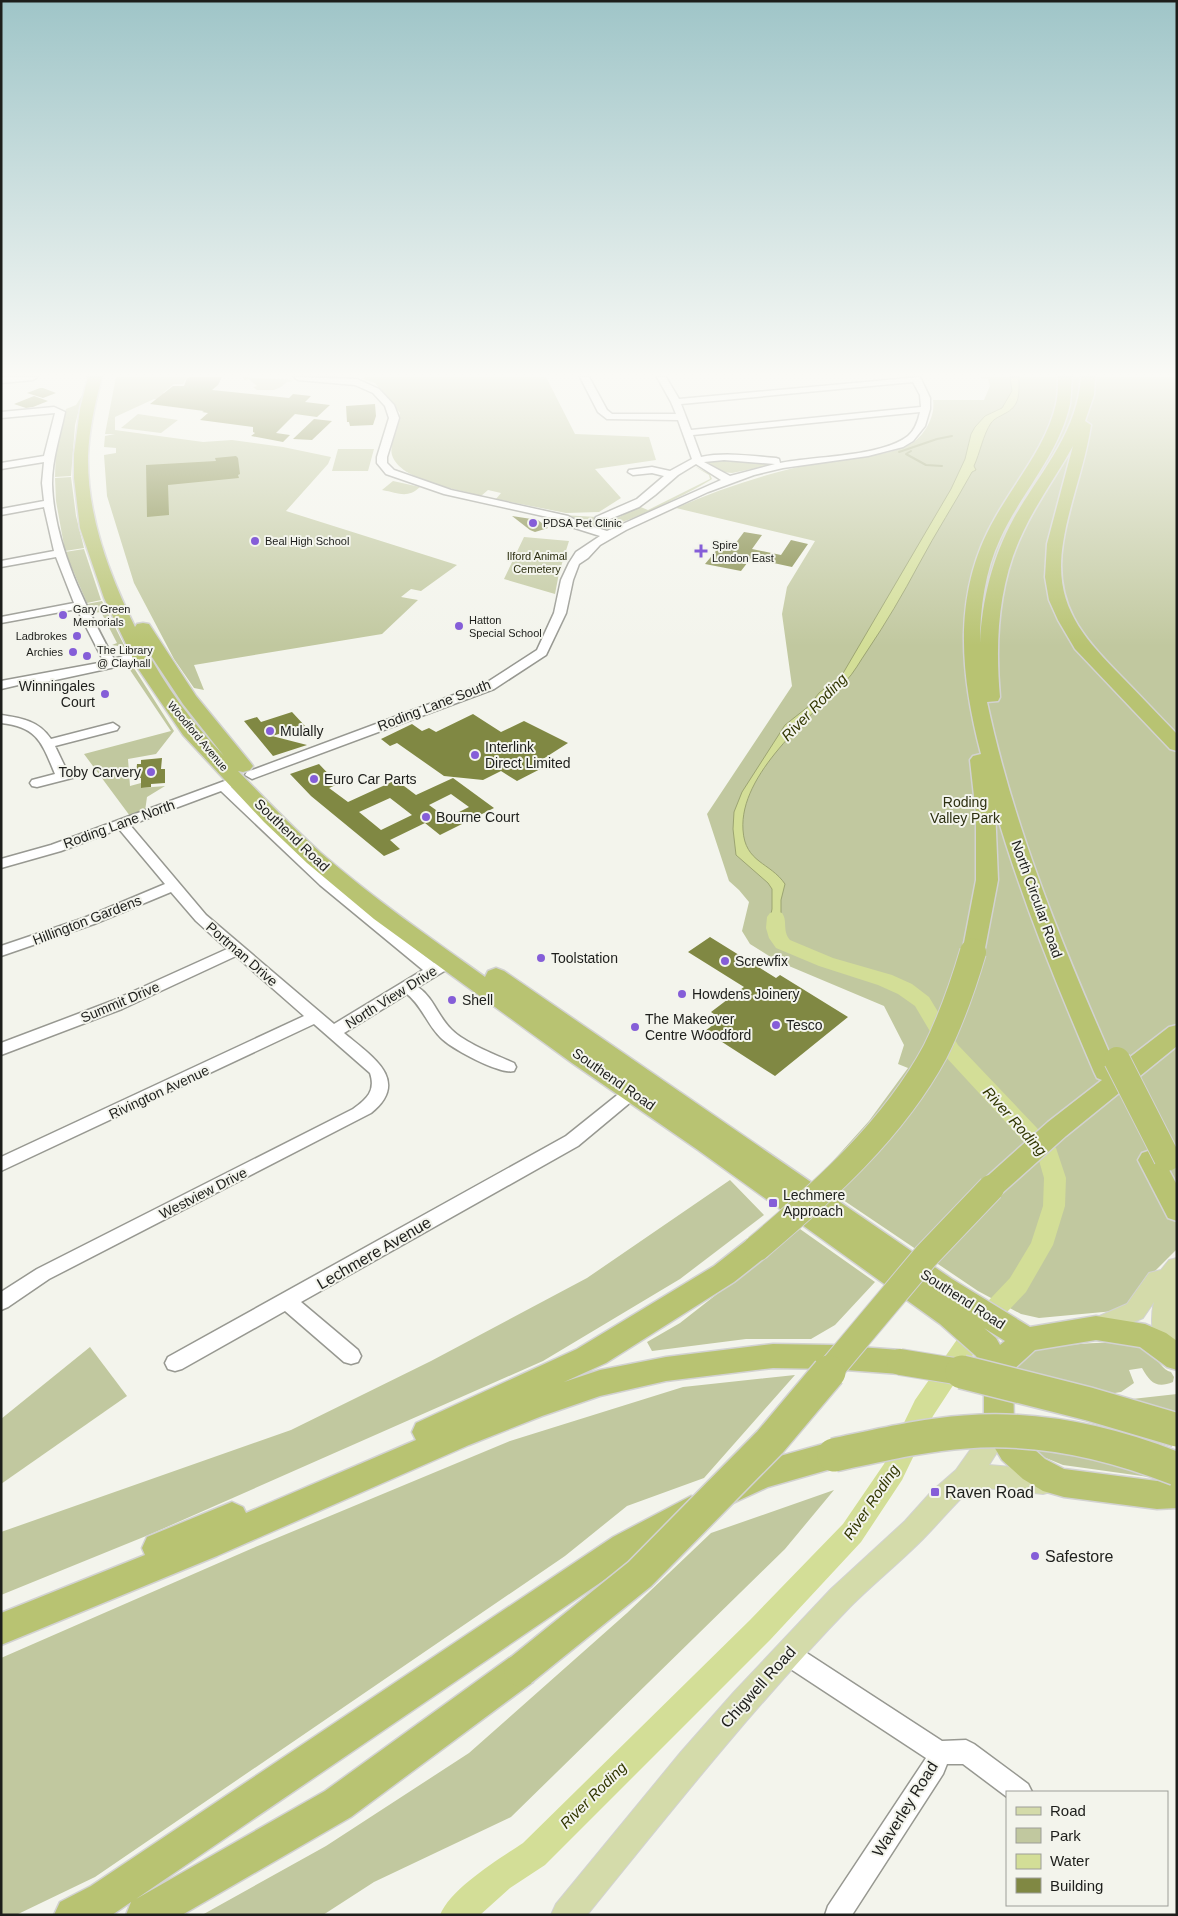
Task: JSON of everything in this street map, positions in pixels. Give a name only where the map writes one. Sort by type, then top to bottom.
[{"type":"highway","name":"Woodford Avenue","points":[[82,466],[84,504],[93,546],[107,586],[149,654]]},
{"type":"highway","name":"Woodford Avenue","points":[[94,466],[97,502],[107,543],[149,654],[146,667],[190,731],[237,781]]},
{"type":"highway","name":"North Circular Road","points":[[1049,466],[998,524],[986,552],[973,604],[972,644],[974,678],[1001,794],[1035,898],[1065,976],[1112,1066],[1177,1176]]},
{"type":"highway","name":"North Circular Road","points":[[1053,466],[1029,506],[1004,556],[993,607],[988,679],[998,734],[1036,861],[1112,1066],[1177,1211]]},
{"type":"highway","points":[[1060,466],[1053,564],[1056,594],[1071,629],[1081,645],[1177,745]]},
{"type":"highway","points":[[206,1545],[447,1433],[596,1354],[724,1274],[829,1184],[866,1145],[914,1085],[934,1052],[950,1019],[974,948],[987,880],[986,814],[974,728],[979,705]]},
{"type":"highway","name":"Southend Road","points":[[237,781],[271,818],[320,864],[382,914],[441,966],[632,1092],[984,1339],[1017,1334]]},
{"type":"highway","name":"Southend Road","points":[[237,781],[286,811],[363,880],[411,916],[565,1025],[628,1066],[984,1339]]},
{"type":"highway","points":[[145,1915],[338,1804],[521,1670],[640,1574],[770,1442],[958,1221],[1025,1157],[1082,1108],[1158,1050],[1177,1033]]},
{"type":"highway","points":[[984,1339],[1011,1352],[1017,1334],[1096,1328],[1145,1336],[1173,1354]]},
{"type":"highway","points":[[984,1339],[999,1430],[1013,1450],[1034,1469],[1054,1481],[1108,1490],[1176,1489]]},
{"type":"highway","points":[[1,1616],[336,1473],[596,1354]]},
{"type":"highway","points":[[1,1629],[206,1545],[535,1404],[600,1383],[666,1369],[773,1356],[842,1357],[919,1364],[1017,1384],[1139,1417],[1177,1430]]},
{"type":"highway","points":[[73,1915],[104,1899],[624,1548],[696,1508],[762,1476],[834,1455],[918,1439],[966,1432],[1030,1433],[1061,1435],[1120,1448],[1176,1489]]},
{"type":"main road","points":[[1096,1328],[1135,1311],[1157,1280],[1172,1272]]},
{"type":"main road","points":[[1172,1272],[1164,1319],[1173,1354]]},
{"type":"main road","name":"Chigwell Road","points":[[567,1915],[691,1762],[841,1598],[914,1530],[941,1499],[966,1476],[999,1430]]},
{"type":"main road","points":[[966,1476],[977,1478],[996,1476],[1041,1483],[1054,1481]]},
{"type":"street","points":[[49,466],[50,503],[60,553],[80,605],[110,661]]},
{"type":"street","points":[[386,466],[390,472],[448,492],[487,498],[568,520],[608,535]]},
{"type":"street","points":[[600,519],[619,514],[646,498],[672,475],[686,466]]},
{"type":"street","points":[[704,466],[729,480]]},
{"type":"street","name":"Roding Lane South","points":[[237,781],[490,686],[542,652],[560,612],[569,575],[584,553],[608,535],[696,493],[729,480],[779,466]]},
{"type":"street","points":[[633,472],[652,470],[672,475]]},
{"type":"street","points":[[1,512],[50,503]]},
{"type":"street","points":[[1,564],[60,553]]},
{"type":"street","points":[[1,620],[80,605]]},
{"type":"street","points":[[1,684],[31,678],[46,678],[110,661],[149,654]]},
{"type":"street","points":[[1,719],[16,720],[33,725],[42,733],[68,775],[37,783]]},
{"type":"street","points":[[48,744],[114,729]]},
{"type":"street","name":"Roding Lane North","points":[[1,864],[56,848],[237,781]]},
{"type":"street","name":"Portman Drive","points":[[122,824],[201,918],[377,1070]]},
{"type":"street","name":"Hillington Gardens","points":[[1,952],[89,921],[173,886]]},
{"type":"street","name":"Summit Drive","points":[[1,1049],[117,1005],[237,950]]},
{"type":"street","name":"North View Drive","points":[[334,1032],[441,966]]},
{"type":"street","points":[[407,987],[421,997],[446,1034],[477,1053],[508,1067]]},
{"type":"street","name":"Rivington Avenue","points":[[1,1165],[315,1017]]},
{"type":"street","name":"Westview Drive","points":[[1,1302],[43,1274],[359,1114],[371,1105],[379,1095],[382,1082],[377,1070]]},
{"type":"street","name":"Lechmere Avenue","points":[[175,1363],[288,1302],[572,1141],[632,1092]]},
{"type":"street","points":[[288,1302],[351,1356]]},
{"type":"street","name":"Waverley Road","points":[[788,1654],[938,1753],[935,1766],[837,1915]]},
{"type":"street","points":[[938,1753],[966,1752],[1019,1791]]},
{"type":"green space","points":[[55,466],[72,466],[71,476],[55,477]]},
{"type":"green space","name":"Beal High School","points":[[105,466],[326,466],[286,511],[457,565],[421,591],[411,589],[401,597],[418,600],[382,634],[194,665],[204,690],[194,688],[174,659],[134,583],[107,496]]},
{"type":"green space","points":[[333,466],[369,466],[368,471],[332,471]]},
{"type":"green space","points":[[400,466],[613,466],[595,469],[621,498],[599,512],[566,513],[496,499],[501,493],[488,490],[481,496],[445,487],[418,478]]},
{"type":"green space","points":[[695,466],[710,474],[712,479],[641,515],[612,525],[603,527],[593,526],[562,515],[597,517],[594,520],[605,522],[617,518],[638,506],[648,510],[710,479],[709,475]]},
{"type":"green space","points":[[712,466],[764,466],[732,473],[722,472]]},
{"type":"green space","name":"Roding Valley Park","points":[[801,466],[1177,466],[1177,1249],[1152,1274],[1130,1303],[1114,1311],[1039,1318],[1021,1314],[978,1291],[815,1181],[869,1121],[908,1068],[898,1064],[904,1045],[884,1006],[777,961],[750,944],[742,931],[749,902],[729,881],[707,814],[792,686],[782,614],[787,587],[815,541],[676,508],[727,488]]},
{"type":"green space","points":[[71,477],[76,516],[84,548],[65,551],[56,501],[55,478]]},
{"type":"green space","points":[[393,481],[420,487],[407,494],[382,490]]},
{"type":"green space","name":"Ilford Animal Cemetery","points":[[524,537],[569,541],[555,594],[504,579]]},
{"type":"green space","points":[[84,549],[101,600],[87,603],[65,552]]},
{"type":"green space","points":[[102,601],[125,647],[112,645],[117,643],[101,612],[92,613],[87,604]]},
{"type":"green space","points":[[132,665],[174,731],[156,754],[128,759],[130,786],[141,783],[141,788],[165,786],[147,797],[145,811],[130,816],[84,754],[171,731],[128,667],[121,666]]},
{"type":"green space","points":[[730,1180],[764,1215],[680,1279],[543,1361],[151,1534],[1,1595],[1,1532],[291,1430],[431,1361],[587,1278]]},
{"type":"green space","points":[[800,1229],[875,1282],[835,1325],[811,1339],[746,1339],[652,1351],[647,1342],[680,1323]]},
{"type":"green space","points":[[1116,1342],[1134,1345],[1151,1353],[1163,1367],[1171,1372],[1174,1377],[1173,1382],[1162,1385],[1154,1383],[1142,1368],[1129,1370],[1134,1383],[1121,1392],[1096,1396],[1012,1373],[1016,1364],[1027,1352],[1070,1345]]},
{"type":"green space","points":[[90,1347],[127,1396],[1,1484],[1,1419]]},
{"type":"green space","points":[[795,1375],[704,1478],[627,1506],[565,1556],[95,1877],[16,1915],[1,1915],[1,1658],[253,1548],[510,1441],[683,1387]]},
{"type":"green space","points":[[1177,1394],[1177,1421],[1114,1401]]},
{"type":"green space","points":[[1023,1444],[1085,1453],[1156,1478],[1063,1465],[1041,1456]]},
{"type":"green space","points":[[834,1490],[785,1549],[511,1817],[374,1882],[323,1915],[202,1915],[326,1846],[469,1753],[627,1613],[711,1533]]},
{"type":"water","points":[[962,466],[974,466],[976,470],[972,472],[901,597],[854,671],[779,748],[752,788],[745,809],[743,830],[745,841],[753,856],[785,884],[781,900],[781,927],[784,937],[777,946],[768,929],[772,909],[772,889],[768,883],[736,855],[733,829],[734,812],[742,792],[785,725],[809,706],[819,693],[842,675],[951,489]]},
{"type":"building","points":[[146,466],[239,466],[239,478],[168,485],[169,515],[147,517]]},
{"type":"building","name":"PDSA Pet Clinic","points":[[512,516],[538,520],[548,528],[535,532]]},
{"type":"building","name":"Spire London East","points":[[744,532],[762,535],[752,549],[781,555],[791,540],[808,544],[792,567],[751,558],[741,571],[705,564],[720,546],[732,548]]},
{"type":"building","name":"Mulally","points":[[292,712],[305,726],[272,736],[307,745],[273,756],[244,721],[257,717],[261,722]]},
{"type":"building","name":"Interlink Direct Limited","points":[[473,714],[501,732],[524,721],[568,743],[543,759],[550,764],[517,781],[501,771],[483,780],[444,776],[397,743],[390,746],[381,739],[412,724],[422,731],[429,728],[436,732]]},
{"type":"building","name":"Toby Carvery","points":[[162,758],[161,769],[165,769],[165,783],[151,784],[151,787],[141,788],[141,778],[139,778],[139,775],[136,775],[137,764],[141,764],[141,760]]},
{"type":"building","name":"Bourne Court","points":[[319,764],[338,784],[329,788],[348,802],[396,780],[416,795],[453,778],[494,808],[440,835],[425,823],[390,840],[400,849],[384,856],[311,796],[290,774]],"holes":[[[451,794],[469,807],[447,818],[429,805]],[[390,798],[412,815],[381,830],[359,812]]]},
{"type":"building","name":"Tesco","points":[[710,937],[776,978],[780,975],[848,1017],[775,1076],[705,1031],[721,1019],[711,1012],[744,987],[688,952]]},
{"type":"waterway","name":"River Roding","points":[[456,1915],[499,1877],[534,1854],[760,1630],[852,1533],[893,1472],[924,1408],[980,1325],[1018,1285],[1042,1245],[1054,1206],[1055,1178],[1048,1154],[951,1050],[922,1002],[905,989],[885,980],[826,962],[783,944],[778,938],[775,928],[776,917]]},
{"type":"place","name":"PDSA Pet Clinic","points":[[533,523]]},
{"type":"place","name":"Beal High School","points":[[255,541]]},
{"type":"place","name":"Spire London East","points":[[701,551]]},
{"type":"place","name":"Gary Green Memorials","points":[[63,615]]},
{"type":"place","name":"Hatton Special School","points":[[459,626]]},
{"type":"place","name":"Ladbrokes","points":[[77,636]]},
{"type":"place","name":"Archies","points":[[73,652]]},
{"type":"place","name":"The Library @ Clayhall","points":[[87,656]]},
{"type":"place","name":"Winningales Court","points":[[105,694]]},
{"type":"place","name":"Mulally","points":[[270,731]]},
{"type":"place","name":"Interlink Direct Limited","points":[[475,755]]},
{"type":"place","name":"Toby Carvery","points":[[151,772]]},
{"type":"place","name":"Euro Car Parts","points":[[314,779]]},
{"type":"place","name":"Bourne Court","points":[[426,817]]},
{"type":"place","name":"Toolstation","points":[[541,958]]},
{"type":"place","name":"Screwfix","points":[[725,961]]},
{"type":"place","name":"Howdens Joinery","points":[[682,994]]},
{"type":"place","name":"Shell","points":[[452,1000]]},
{"type":"place","name":"Tesco","points":[[776,1025]]},
{"type":"place","name":"The Makeover Centre Woodford","points":[[635,1027]]},
{"type":"place","name":"Lechmere Approach","points":[[773,1203]]},
{"type":"place","name":"Raven Road","points":[[935,1492]]},
{"type":"place","name":"Safestore","points":[[1035,1556]]}]
